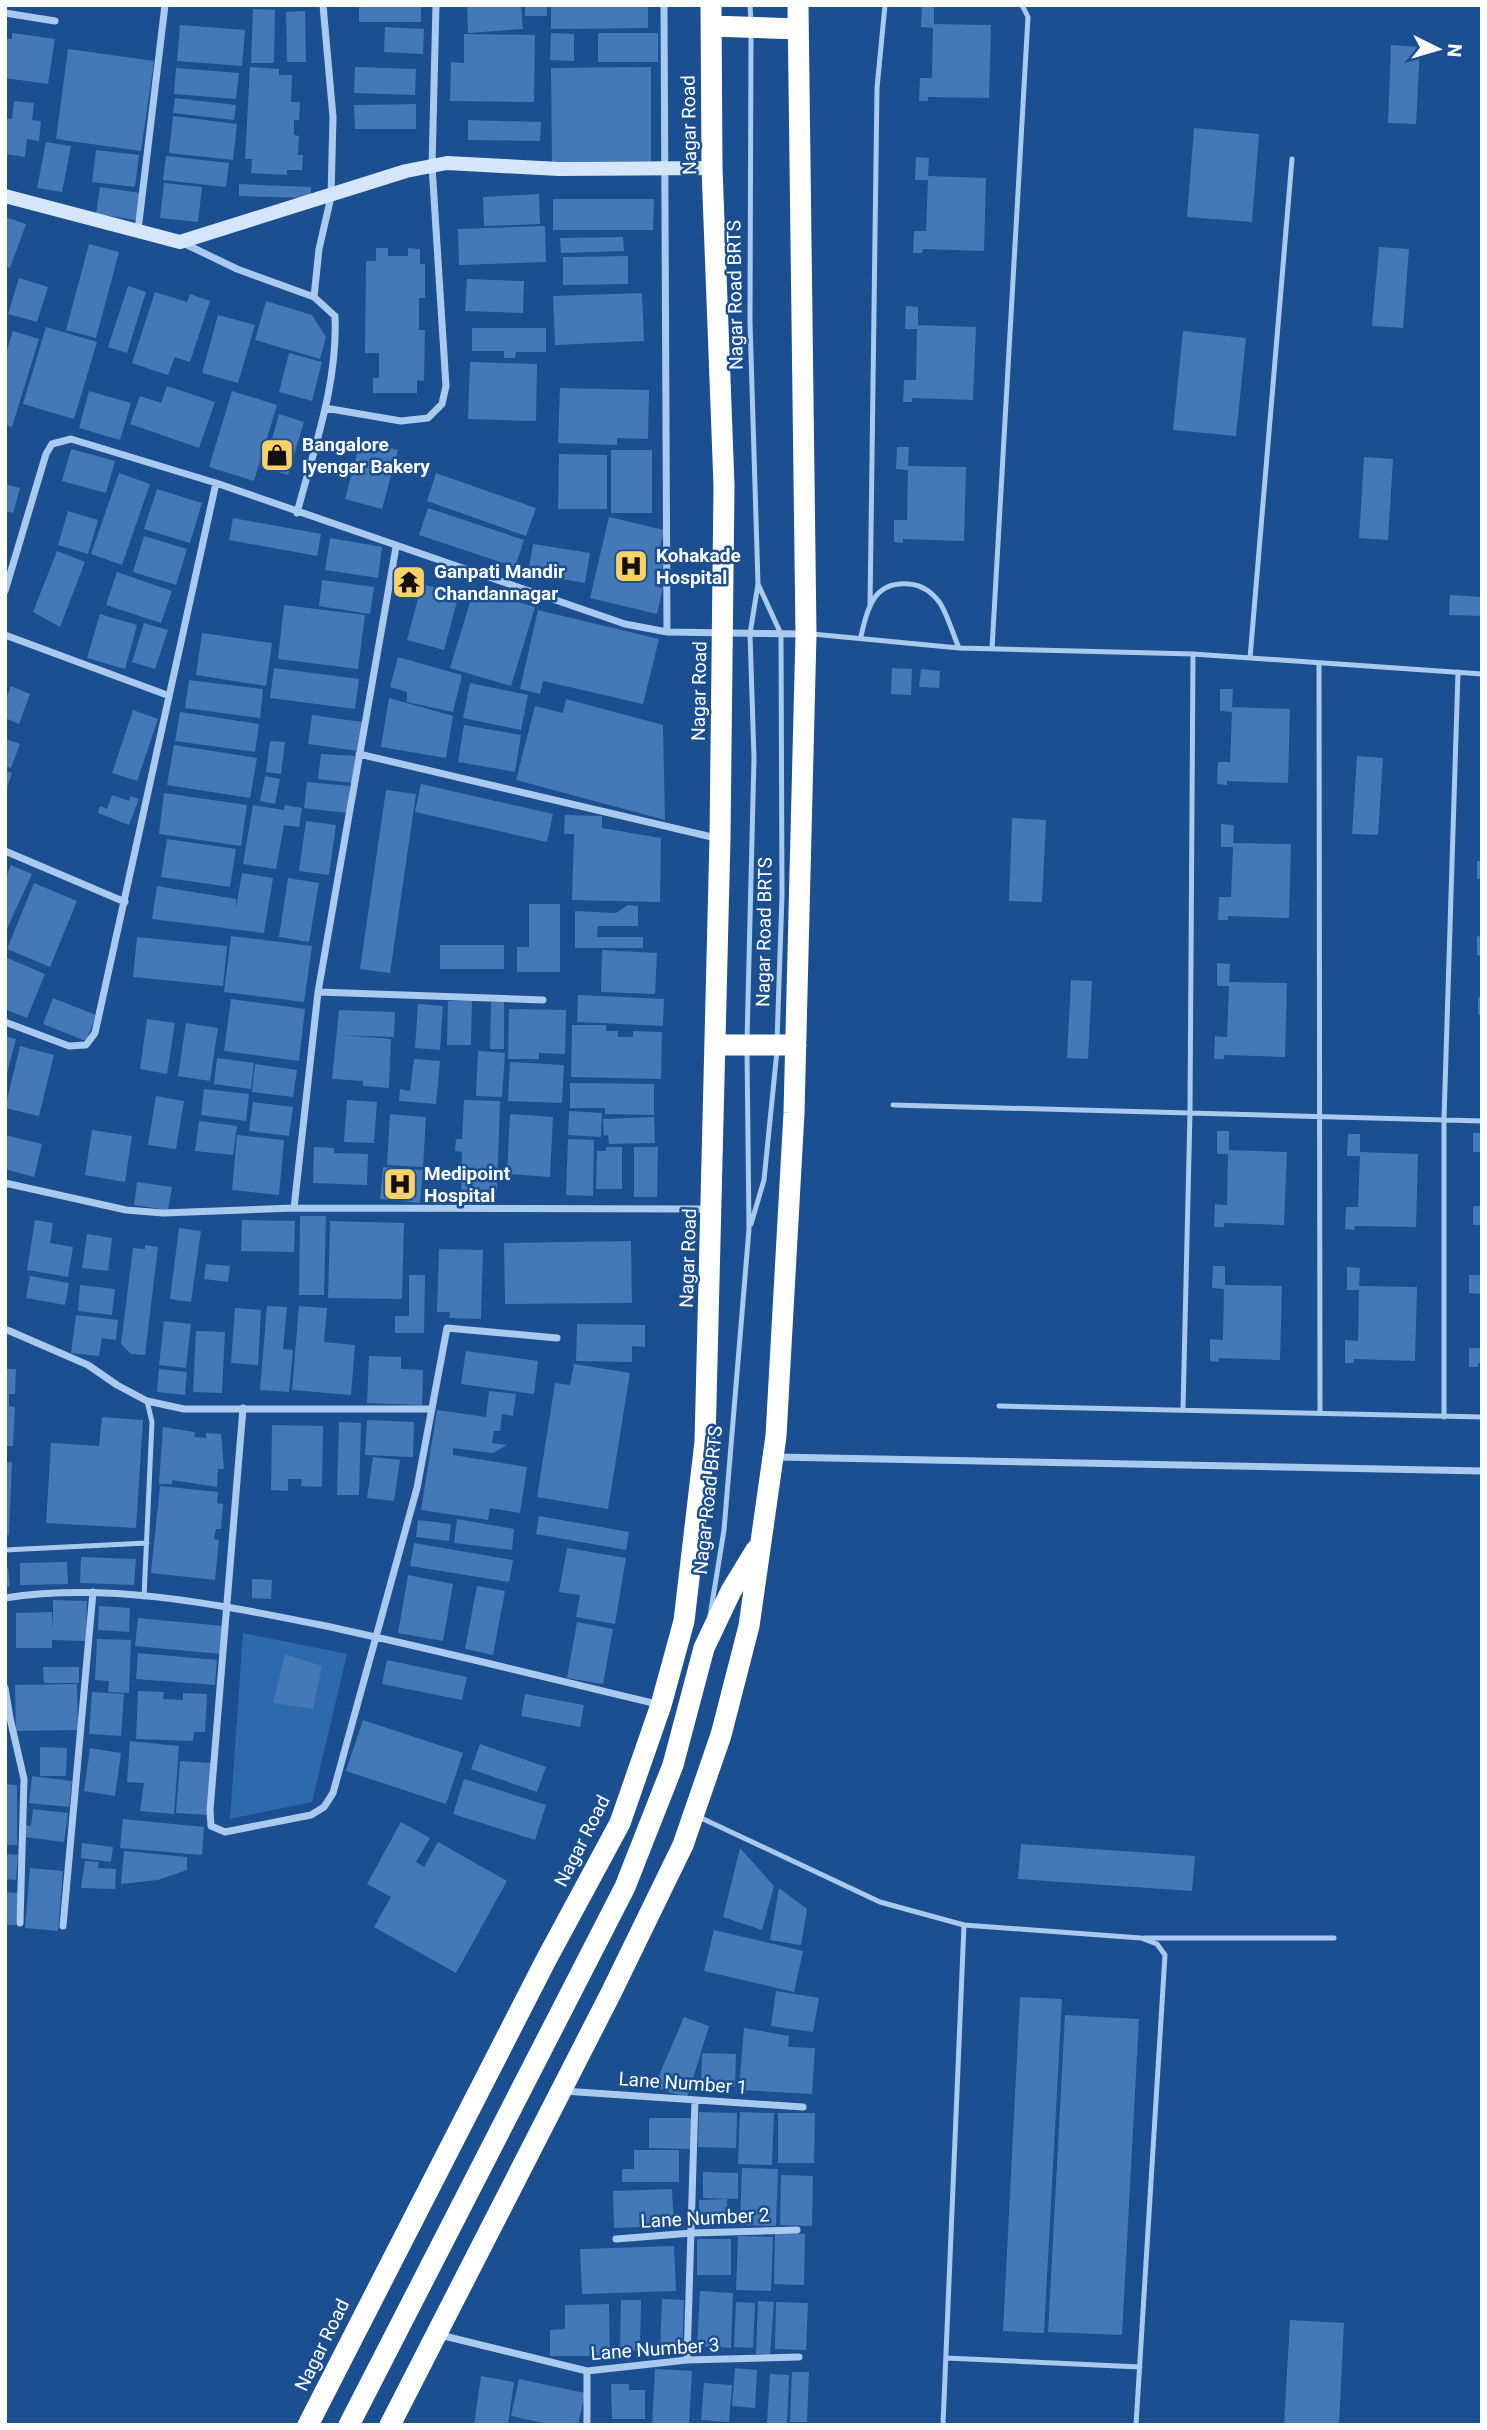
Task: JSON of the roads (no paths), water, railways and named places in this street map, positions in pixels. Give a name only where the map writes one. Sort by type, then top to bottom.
[{"type":"highway","points":[[390,2425],[683,1845],[721,1735],[749,1626],[773,1457],[787,1045],[806,634],[798,5]]},
{"type":"highway","points":[[711,16],[751,16],[798,29]]},
{"type":"highway","name":"Nagar Road","points":[[308,2425],[533,1985],[620,1823],[661,1705],[684,1621],[705,1442],[720,838],[724,485],[712,168],[711,16]]},
{"type":"highway","points":[[715,1045],[787,1045]]},
{"type":"highway","points":[[349,2425],[625,1888],[673,1765],[704,1648],[731,1591],[760,1544]]},
{"type":"street","points":[[138,231],[165,5]]},
{"type":"street","points":[[314,297],[319,249],[331,197],[333,117],[323,5]]},
{"type":"street","points":[[325,408],[401,421],[428,418],[442,404],[446,386],[432,166],[436,5]]},
{"type":"street","points":[[664,5],[667,632]]},
{"type":"street","points":[[5,13],[55,21]]},
{"type":"street","points":[[180,242],[331,197],[406,171],[447,163],[559,169],[712,168]]},
{"type":"street","points":[[5,196],[180,242],[237,269],[314,297],[335,316],[336,349],[325,408],[297,513]]},
{"type":"street","points":[[5,591],[46,454],[52,444],[62,440],[82,440],[625,624],[667,632],[723,635],[806,634]]},
{"type":"street","points":[[5,1022],[69,1046],[86,1045],[95,1033],[215,483]]},
{"type":"street","points":[[294,1208],[318,992],[396,547]]},
{"type":"street","points":[[5,635],[167,695]]},
{"type":"street","points":[[359,754],[720,838]]},
{"type":"street","points":[[5,851],[125,902]]},
{"type":"street","points":[[318,992],[543,1000]]},
{"type":"street","points":[[5,1184],[126,1210],[163,1213],[294,1208],[712,1209]]},
{"type":"street","points":[[243,1408],[210,1810],[211,1826],[225,1832],[311,1815],[324,1807],[333,1793],[417,1488],[447,1328],[557,1338]]},
{"type":"street","points":[[5,1329],[88,1365],[147,1401],[184,1409],[432,1409]]},
{"type":"street","points":[[773,1457],[1482,1471]]},
{"type":"street","points":[[5,1598],[93,1592],[227,1606],[376,1637],[661,1705]]},
{"type":"street","points":[[63,1927],[93,1592]]},
{"type":"street","points":[[5,1688],[8,1716],[24,1779],[20,1923]]},
{"type":"street","name":"Lane Number 1","points":[[561,2091],[803,2107]]},
{"type":"street","points":[[687,2360],[695,2100]]},
{"type":"street","name":"Lane Number 2","points":[[616,2239],[692,2232],[797,2230]]},
{"type":"street","name":"Lane Number 3","points":[[435,2333],[587,2371],[687,2360],[799,2357]]},
{"type":"street","points":[[587,2371],[587,2425]]},
{"type":"lane","points":[[870,607],[877,88],[885,5]]},
{"type":"lane","points":[[992,649],[1028,17],[1022,5]]},
{"type":"lane","name":"Nagar Road BRTS","points":[[704,1648],[724,1530],[749,1229],[747,1045],[754,758],[750,634],[758,584],[750,322],[751,16]]},
{"type":"lane","points":[[1250,658],[1292,159]]},
{"type":"lane","points":[[861,636],[870,607],[878,593],[893,583],[922,585],[940,603],[959,648]]},
{"type":"lane","points":[[758,584],[781,634]]},
{"type":"lane","name":"Nagar Road BRTS","points":[[749,1229],[764,1180],[787,1045],[782,896],[781,634]]},
{"type":"lane","points":[[806,634],[861,636],[959,648],[1193,654],[1482,674]]},
{"type":"lane","points":[[1183,1410],[1190,1112],[1193,654]]},
{"type":"lane","points":[[1319,663],[1320,1413]]},
{"type":"lane","points":[[1444,1417],[1444,1119],[1458,672]]},
{"type":"lane","points":[[893,1105],[1482,1121]]},
{"type":"lane","points":[[144,1597],[152,1422],[147,1401]]},
{"type":"lane","points":[[999,1406],[1482,1417]]},
{"type":"lane","points":[[5,1550],[147,1543]]},
{"type":"lane","points":[[693,1815],[880,1902],[964,1925],[1141,1938],[1334,1938]]},
{"type":"lane","points":[[943,2425],[964,1925]]},
{"type":"lane","points":[[1136,2425],[1165,1955],[1157,1944],[1141,1938]]},
{"type":"lane","points":[[946,2358],[1139,2367]]},
{"type":"place","name":"Bangalore Iyengar Bakery","points":[[277,455]]},
{"type":"place","name":"Kohakade Hospital","points":[[631,566]]},
{"type":"place","name":"Ganpati Mandir Chandannagar","points":[[409,582]]},
{"type":"place","name":"Medipoint Hospital","points":[[400,1184]]}]
